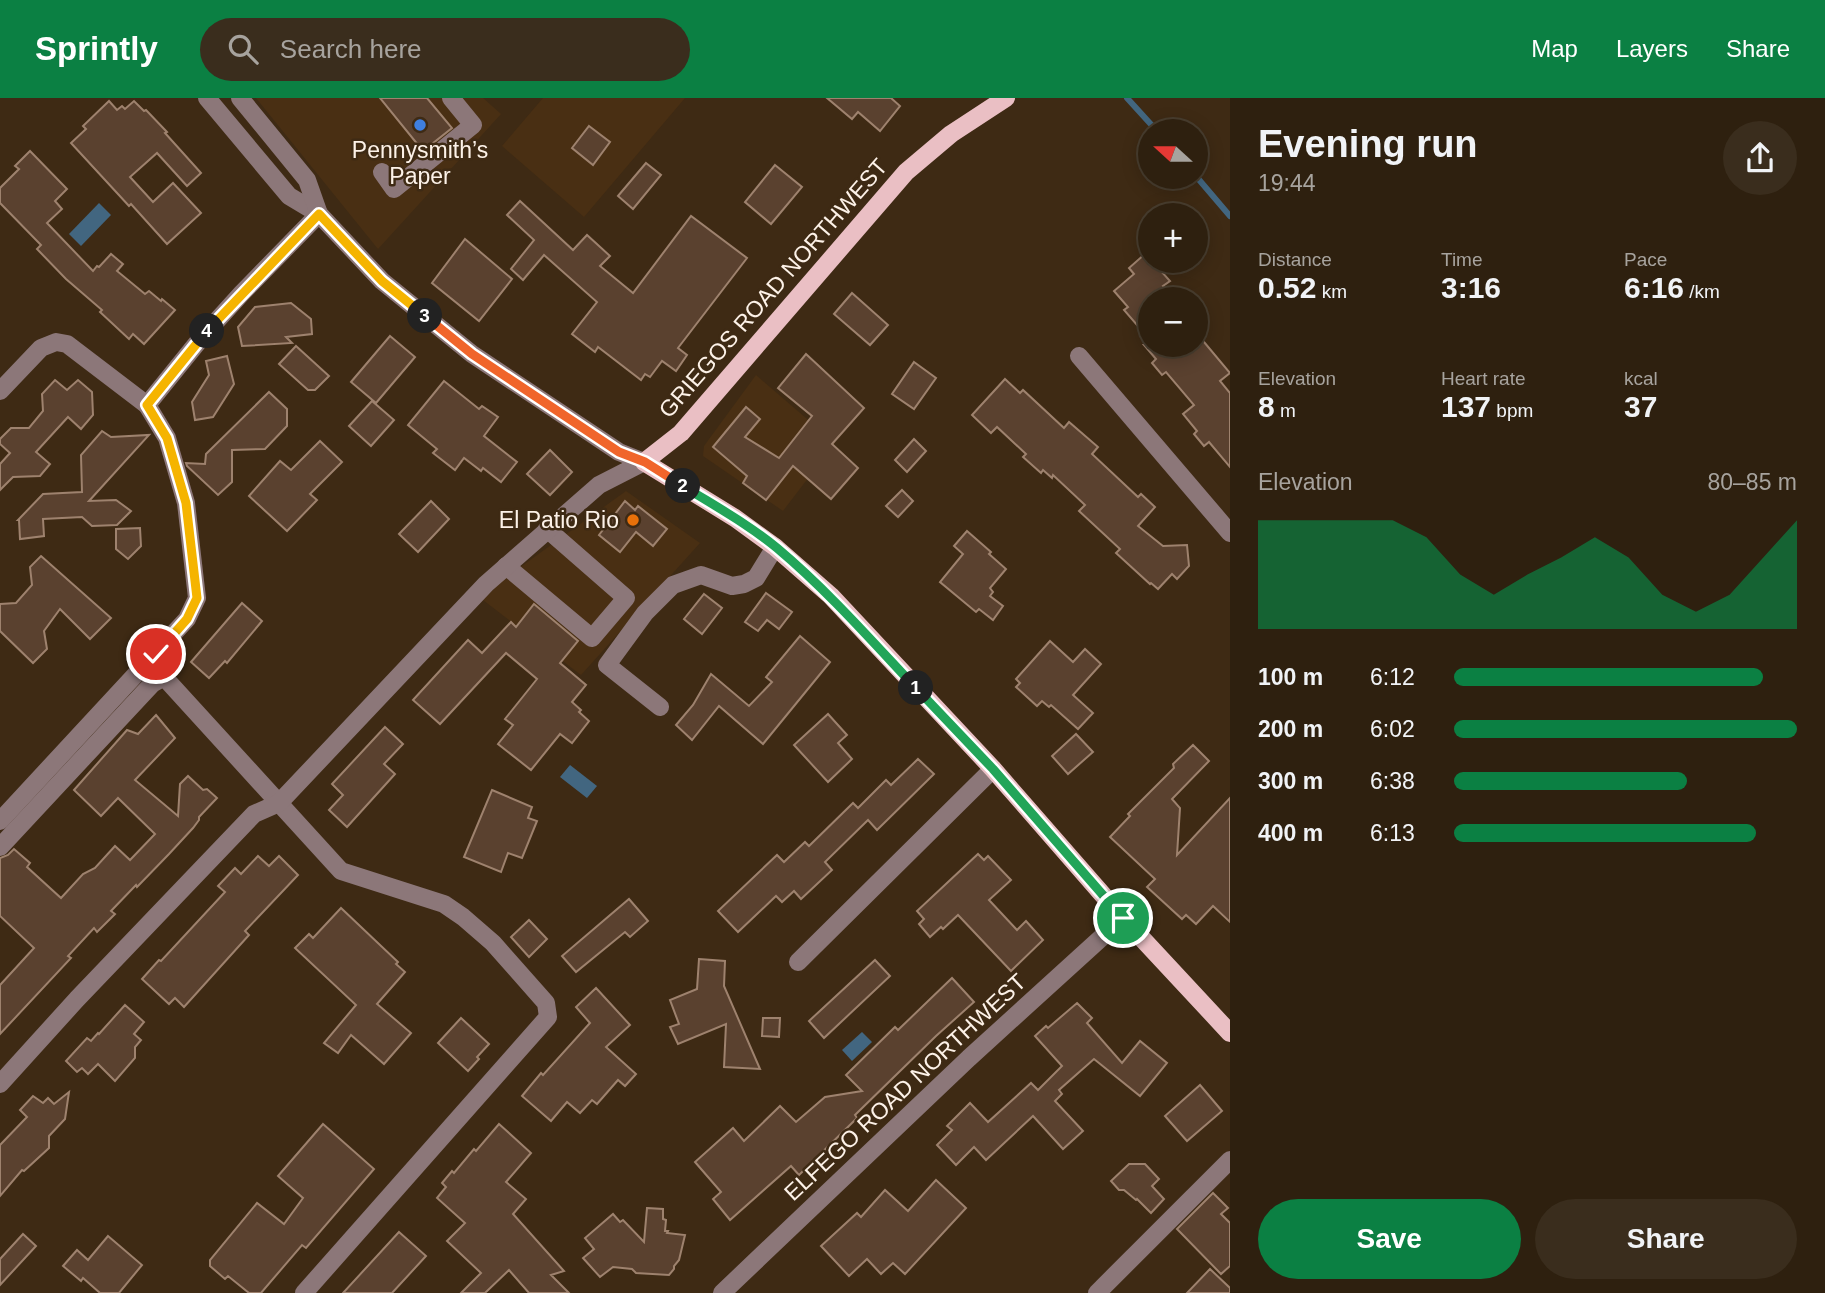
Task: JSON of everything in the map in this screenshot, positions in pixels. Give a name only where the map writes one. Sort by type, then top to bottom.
[{"type":"main road","name":"GRIEGOS ROAD NORTHWEST","points":[[645,462],[681,433],[906,172],[951,134],[1006,98]]},
{"type":"main road","points":[[645,462],[775,547],[831,596],[993,769],[1123,918],[1230,1033]]},
{"type":"street","points":[[207,98],[289,196],[319,214],[382,281],[472,354],[619,452],[645,462]]},
{"type":"street","points":[[240,98],[307,180],[319,214]]},
{"type":"street","points":[[382,172],[394,189],[474,125],[451,98]]},
{"type":"street","points":[[147,405],[202,337],[319,214]]},
{"type":"street","points":[[0,391],[41,348],[56,342],[67,344],[147,405],[167,438],[186,503],[197,598],[187,619],[0,821]]},
{"type":"street","points":[[1079,356],[1230,533]]},
{"type":"street","name":"GRIEGOS ROAD NORTHWEST","points":[[0,1084],[77,999],[254,814],[279,803],[486,584],[599,485],[645,462]]},
{"type":"street","points":[[547,529],[645,613]]},
{"type":"street","points":[[660,708],[607,665],[645,613],[673,584],[701,575],[732,586],[744,584],[756,578],[775,547]]},
{"type":"street","points":[[506,566],[592,638],[626,598]]},
{"type":"street","points":[[0,847],[152,684],[163,677],[341,871],[444,904],[493,943],[546,1003],[548,1017],[304,1293]]},
{"type":"street","points":[[798,962],[993,769]]},
{"type":"street","name":"ELFEGO ROAD NORTHWEST","points":[[722,1293],[969,1058],[1123,918]]},
{"type":"street","points":[[1097,1293],[1230,1160]]},
{"type":"shaded area","points":[[256,98],[483,98],[501,114],[378,249]]},
{"type":"shaded area","points":[[543,98],[685,98],[584,217],[502,146]]},
{"type":"shaded area","points":[[756,375],[835,443],[783,511],[703,456],[704,446]]},
{"type":"shaded area","points":[[626,491],[700,543],[581,675],[483,600],[504,579]]},
{"type":"water","points":[[99,203],[111,215],[81,246],[69,234]]},
{"type":"water","points":[[570,765],[597,786],[587,798],[560,777]]},
{"type":"water","points":[[862,1032],[872,1042],[852,1061],[842,1050]]},
{"type":"building","points":[[380,98],[427,98],[452,128],[423,151]]},
{"type":"building","points":[[827,98],[891,98],[900,106],[880,131],[858,112],[852,119]]},
{"type":"building","points":[[109,101],[117,110],[122,106],[125,109],[134,101],[146,110],[201,173],[187,186],[157,153],[130,177],[153,202],[173,183],[201,213],[167,244],[71,143],[86,129],[83,126]]},
{"type":"building","points":[[589,126],[610,142],[593,165],[572,148]]},
{"type":"building","points":[[30,151],[67,189],[55,201],[62,209],[47,223],[93,271],[111,254],[123,264],[117,271],[145,294],[149,291],[175,310],[144,344],[133,334],[129,339],[100,312],[102,310],[66,279],[37,249],[41,245],[0,203],[0,188],[19,169],[15,166]]},
{"type":"building","points":[[646,163],[661,175],[633,209],[618,196]]},
{"type":"building","points":[[775,165],[802,187],[771,224],[745,202]]},
{"type":"building","points":[[520,201],[573,250],[587,235],[610,256],[600,266],[633,293],[691,216],[747,258],[678,348],[687,355],[676,371],[662,361],[650,377],[645,374],[641,380],[598,347],[595,352],[572,334],[597,302],[544,255],[523,280],[511,269],[534,240],[507,215]]},
{"type":"building","points":[[465,239],[512,279],[479,321],[432,283]]},
{"type":"building","points":[[1138,260],[1138,273],[1163,273],[1170,281],[1164,287],[1138,287],[1138,326],[1124,310],[1128,307],[1114,291],[1134,274],[1129,268]]},
{"type":"building","points":[[852,293],[888,325],[870,345],[834,314]]},
{"type":"building","points":[[291,303],[311,319],[312,334],[286,337],[292,343],[242,346],[238,327],[255,307]]},
{"type":"building","points":[[390,336],[415,357],[376,403],[351,382]]},
{"type":"building","points":[[296,346],[329,376],[315,390],[308,390],[279,364]]},
{"type":"building","points":[[1208,347],[1230,373],[1220,381],[1230,393],[1230,467],[1209,442],[1204,446],[1194,434],[1197,431],[1183,414],[1194,405],[1166,372],[1162,375],[1152,363],[1156,359],[1154,357],[1208,357]]},
{"type":"building","points":[[806,354],[864,408],[832,444],[858,468],[831,499],[793,466],[766,500],[743,483],[747,476],[713,447],[746,407],[760,419],[745,437],[779,458],[812,416],[778,388]]},
{"type":"building","points":[[227,356],[234,384],[213,417],[195,420],[192,402],[209,375],[206,361]]},
{"type":"building","points":[[914,362],[936,378],[914,409],[892,394]]},
{"type":"building","points":[[1005,379],[1020,393],[1023,390],[1064,428],[1069,422],[1098,447],[1092,454],[1138,497],[1141,494],[1155,507],[1138,526],[1163,546],[1187,545],[1189,566],[1177,579],[1172,574],[1158,589],[1150,584],[1116,553],[1120,549],[1079,511],[1085,505],[1053,475],[1052,478],[1043,470],[1041,473],[1023,457],[1026,454],[997,427],[991,433],[972,415]]},
{"type":"building","points":[[55,380],[67,390],[78,380],[92,392],[93,415],[81,429],[68,417],[36,452],[50,464],[40,476],[13,477],[0,490],[0,464],[10,453],[0,444],[0,439],[11,428],[29,428],[43,411],[42,394]]},
{"type":"building","points":[[444,381],[479,409],[482,406],[498,417],[484,436],[517,462],[501,482],[464,458],[455,470],[433,453],[437,449],[408,425]]},
{"type":"building","points":[[269,392],[287,409],[287,426],[265,449],[232,450],[232,482],[218,495],[186,463],[205,464],[206,454]]},
{"type":"building","points":[[372,401],[394,420],[371,446],[349,426]]},
{"type":"building","points":[[102,431],[111,437],[149,435],[89,501],[116,500],[131,511],[117,525],[92,526],[82,517],[43,519],[44,536],[20,539],[18,520],[43,494],[82,492],[81,455]]},
{"type":"building","points":[[914,439],[926,451],[907,472],[895,460]]},
{"type":"building","points":[[320,441],[342,462],[310,494],[317,500],[287,531],[249,496],[280,461],[291,470]]},
{"type":"building","points":[[550,450],[572,472],[550,495],[527,474]]},
{"type":"building","points":[[902,490],[913,501],[898,517],[886,506]]},
{"type":"building","points":[[431,501],[449,519],[418,552],[399,534]]},
{"type":"building","name":"El Patio Rio","points":[[625,501],[635,510],[638,506],[667,529],[653,546],[636,532],[620,552],[599,535]]},
{"type":"building","points":[[140,528],[141,546],[128,559],[116,549],[116,529]]},
{"type":"building","points":[[967,531],[1006,569],[990,588],[993,592],[990,596],[1003,606],[993,620],[979,609],[976,612],[940,582],[963,554],[954,546]]},
{"type":"building","points":[[41,556],[111,618],[90,639],[60,609],[44,631],[47,649],[33,663],[0,631],[0,604],[16,603],[32,585],[30,567]]},
{"type":"building","points":[[766,593],[792,612],[779,629],[767,620],[758,631],[745,622]]},
{"type":"building","points":[[704,594],[722,608],[702,634],[684,619]]},
{"type":"building","points":[[242,603],[262,621],[227,663],[225,661],[209,678],[191,662]]},
{"type":"building","points":[[534,604],[578,641],[560,663],[586,685],[572,702],[589,721],[572,743],[560,734],[531,770],[498,744],[513,725],[505,719],[537,679],[506,653],[440,724],[413,700],[468,640],[482,653],[511,622],[516,627]]},
{"type":"building","points":[[800,636],[830,662],[763,744],[719,706],[692,740],[676,725],[693,705],[711,674],[749,706],[772,682],[766,677]]},
{"type":"building","points":[[1050,641],[1073,662],[1085,649],[1101,664],[1073,695],[1093,713],[1078,729],[1051,705],[1049,707],[1042,701],[1037,706],[1016,687],[1020,683],[1016,679]]},
{"type":"building","points":[[828,714],[847,735],[838,743],[852,759],[828,782],[794,745]]},
{"type":"building","points":[[156,715],[175,738],[135,780],[178,816],[180,784],[188,776],[217,798],[169,854],[111,911],[115,914],[97,932],[94,928],[68,956],[71,958],[0,1034],[0,985],[34,948],[0,916],[0,858],[14,849],[30,863],[27,867],[61,898],[115,846],[130,860],[155,834],[118,798],[101,816],[74,790],[127,730],[138,734]]},
{"type":"building","points":[[385,727],[403,744],[384,764],[395,774],[347,827],[329,810],[343,795],[332,784]]},
{"type":"building","points":[[1076,734],[1093,752],[1068,774],[1052,756]]},
{"type":"building","points":[[1193,745],[1209,761],[1172,799],[1180,808],[1177,855],[1230,798],[1230,922],[1213,906],[1196,924],[1186,915],[1182,919],[1147,887],[1155,879],[1110,837],[1130,816],[1128,814],[1174,768],[1173,764]]},
{"type":"building","points":[[918,759],[934,774],[877,830],[868,820],[825,862],[832,870],[801,899],[794,891],[782,902],[776,896],[738,932],[718,911],[777,855],[784,862],[805,842],[809,846],[853,803],[858,808],[886,780],[891,785]]},
{"type":"building","points":[[492,790],[532,807],[528,818],[537,821],[522,858],[508,853],[501,872],[464,857]]},
{"type":"building","points":[[978,854],[984,860],[988,856],[1011,880],[989,900],[1017,930],[1026,921],[1043,940],[1011,971],[958,915],[930,937],[919,924],[924,919],[917,911]]},
{"type":"building","points":[[258,856],[269,866],[279,856],[298,875],[245,931],[249,935],[184,1007],[175,998],[169,1004],[142,979],[225,892],[218,886],[235,868],[241,874]]},
{"type":"building","points":[[629,899],[648,921],[630,937],[625,932],[576,972],[562,956]]},
{"type":"building","points":[[341,908],[398,962],[396,964],[405,972],[377,1004],[411,1033],[384,1064],[351,1035],[338,1053],[324,1043],[356,1005],[295,948],[309,934],[313,938]]},
{"type":"building","points":[[529,920],[547,939],[529,957],[511,937]]},
{"type":"building","points":[[699,959],[725,961],[724,986],[760,1069],[724,1067],[726,1024],[678,1044],[670,1027],[679,1024],[670,1000],[697,989]]},
{"type":"building","points":[[875,960],[890,976],[824,1038],[809,1021]]},
{"type":"building","points":[[952,978],[974,1002],[855,1115],[857,1118],[799,1175],[791,1166],[730,1220],[713,1199],[721,1192],[695,1162],[733,1128],[744,1141],[780,1106],[796,1122],[825,1097],[862,1091],[846,1075],[895,1027],[898,1030]]},
{"type":"building","points":[[596,988],[630,1025],[606,1047],[636,1074],[625,1086],[618,1080],[597,1104],[592,1100],[580,1113],[567,1102],[551,1121],[522,1096],[590,1023],[576,1007]]},
{"type":"building","points":[[1077,1003],[1092,1018],[1087,1023],[1122,1063],[1140,1041],[1167,1063],[1140,1096],[1094,1059],[1059,1090],[1062,1094],[1055,1101],[1083,1131],[1063,1149],[1033,1116],[986,1160],[974,1147],[956,1165],[937,1145],[952,1130],[947,1126],[970,1103],[988,1122],[1031,1083],[1038,1090],[1062,1066],[1035,1036]]},
{"type":"building","points":[[125,1005],[144,1022],[134,1034],[141,1040],[135,1047],[135,1058],[115,1081],[98,1064],[88,1074],[82,1068],[77,1072],[66,1061],[87,1038],[91,1041],[99,1034]]},
{"type":"building","points":[[461,1018],[489,1044],[468,1071],[438,1043]]},
{"type":"building","points":[[763,1018],[780,1018],[779,1037],[762,1036]]},
{"type":"building","points":[[1200,1085],[1222,1111],[1187,1141],[1165,1116]]},
{"type":"building","points":[[69,1092],[65,1119],[49,1136],[49,1148],[22,1170],[0,1196],[0,1145],[27,1117],[20,1110],[33,1096],[43,1103],[48,1098],[54,1104]]},
{"type":"building","points":[[323,1124],[374,1169],[306,1248],[302,1245],[261,1293],[249,1293],[228,1276],[225,1279],[210,1266],[210,1260],[257,1203],[284,1224],[303,1198],[278,1176]]},
{"type":"building","points":[[499,1124],[531,1153],[506,1182],[526,1199],[513,1214],[564,1271],[551,1275],[569,1293],[529,1293],[509,1270],[485,1293],[461,1293],[481,1273],[447,1241],[465,1223],[437,1198],[446,1187],[442,1183],[452,1171],[454,1173]]},
{"type":"building","points":[[1129,1164],[1145,1164],[1159,1179],[1152,1186],[1164,1199],[1151,1213],[1137,1199],[1124,1190],[1119,1190],[1111,1181]]},
{"type":"building","points":[[936,1180],[966,1208],[905,1274],[893,1263],[881,1274],[867,1259],[849,1276],[821,1246],[857,1213],[861,1217],[885,1190],[908,1211]]},
{"type":"building","points":[[1213,1193],[1228,1208],[1221,1214],[1230,1223],[1230,1266],[1221,1274],[1177,1229]]},
{"type":"building","points":[[647,1208],[663,1209],[667,1233],[685,1235],[674,1269],[669,1275],[636,1273],[632,1269],[613,1267],[600,1277],[583,1258],[594,1249],[585,1238],[613,1214],[620,1222],[623,1220],[644,1242]]},
{"type":"building","points":[[399,1232],[426,1256],[392,1293],[343,1293]]},
{"type":"building","points":[[23,1234],[36,1246],[0,1285],[0,1259]]},
{"type":"building","points":[[108,1236],[142,1265],[119,1293],[100,1293],[63,1266],[77,1250],[88,1260]]},
{"type":"building","points":[[1210,1269],[1230,1288],[1230,1293],[1187,1293]]},
{"type":"waterway","points":[[1127,98],[1146,119]]},
{"type":"waterway","points":[[1207,189],[1230,216]]},
{"type":"place","name":"Pennysmith’s Paper","points":[[420,125]]},
{"type":"place","name":"El Patio Rio","points":[[633,520]]},
{"type":"route","points":[[156,654],[187,619],[197,598],[186,503],[167,438],[147,405],[202,337],[319,214],[382,281],[472,354],[619,452],[645,462],[734,518],[775,547],[831,596],[993,769],[1123,918]]}]
